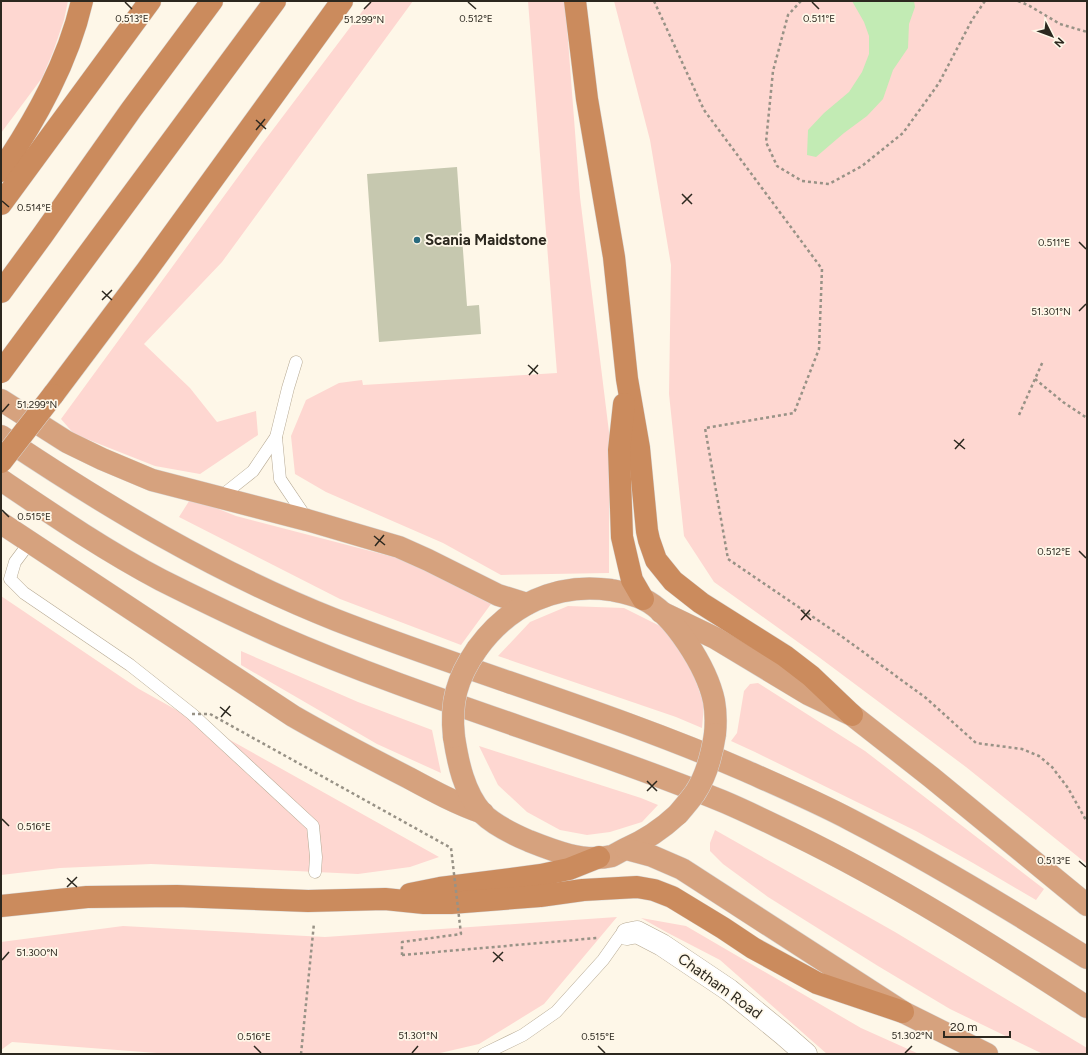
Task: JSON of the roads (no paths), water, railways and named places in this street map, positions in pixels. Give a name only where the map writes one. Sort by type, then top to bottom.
[{"type":"highway","points":[[1,171],[38,110],[62,61],[76,26],[82,1]]},
{"type":"highway","points":[[1,204],[150,1]]},
{"type":"highway","points":[[1,292],[131,110],[212,1]]},
{"type":"highway","points":[[3,369],[275,1]]},
{"type":"highway","points":[[1,462],[147,270],[342,1]]},
{"type":"highway","points":[[575,1],[587,99],[614,257],[627,379],[639,448],[647,531],[656,560],[673,581],[686,592],[785,656],[811,676],[852,715],[937,782],[1087,905]]},
{"type":"highway","points":[[627,379],[619,450],[622,537],[632,580],[643,599]]},
{"type":"highway","points":[[1,400],[67,442],[102,459],[152,480],[307,520],[399,547],[428,560],[492,593],[527,604]]},
{"type":"highway","points":[[1,436],[108,505],[176,544],[274,593],[335,619],[659,736],[744,770],[848,818],[935,865],[1087,958]]},
{"type":"highway","points":[[1,480],[69,525],[160,579],[275,635],[379,677],[650,773],[724,802],[777,827],[832,854],[942,915],[1087,1007]]},
{"type":"highway","points":[[1,523],[293,716],[334,740],[464,806],[483,813],[510,831],[548,848],[580,857],[612,856],[650,837],[678,814],[696,792],[709,763],[715,734],[714,701],[702,669],[690,648],[661,612]]},
{"type":"highway","points":[[483,813],[465,784],[458,764],[452,721],[454,696],[461,677],[470,660],[488,635],[507,617],[527,604],[540,597],[556,592],[598,588],[643,599],[661,612],[715,638],[808,694],[852,715]]},
{"type":"highway","points":[[626,849],[652,856],[682,869],[903,1012],[987,1054]]},
{"type":"highway","points":[[385,899],[440,888],[541,875],[569,869],[599,857]]},
{"type":"highway","points":[[1,906],[87,897],[177,896],[308,901],[385,899],[424,903],[450,903],[540,896],[606,888],[637,887],[654,890],[672,897],[753,948],[817,983],[903,1012]]},
{"type":"street","name":"Chatham Road","points":[[623,935],[637,932],[662,945],[735,995],[784,1034],[806,1054]]},
{"type":"lane","points":[[296,362],[276,437],[280,479],[307,520]]},
{"type":"lane","points":[[219,498],[253,471],[276,437]]},
{"type":"lane","points":[[30,542],[15,562],[10,579],[24,593],[130,665],[192,714],[313,826],[316,857],[315,872]]},
{"type":"lane","points":[[484,1054],[523,1036],[556,1012],[603,960],[623,935]]},
{"type":"place","name":"Scania Maidstone","points":[[417,240]]}]
